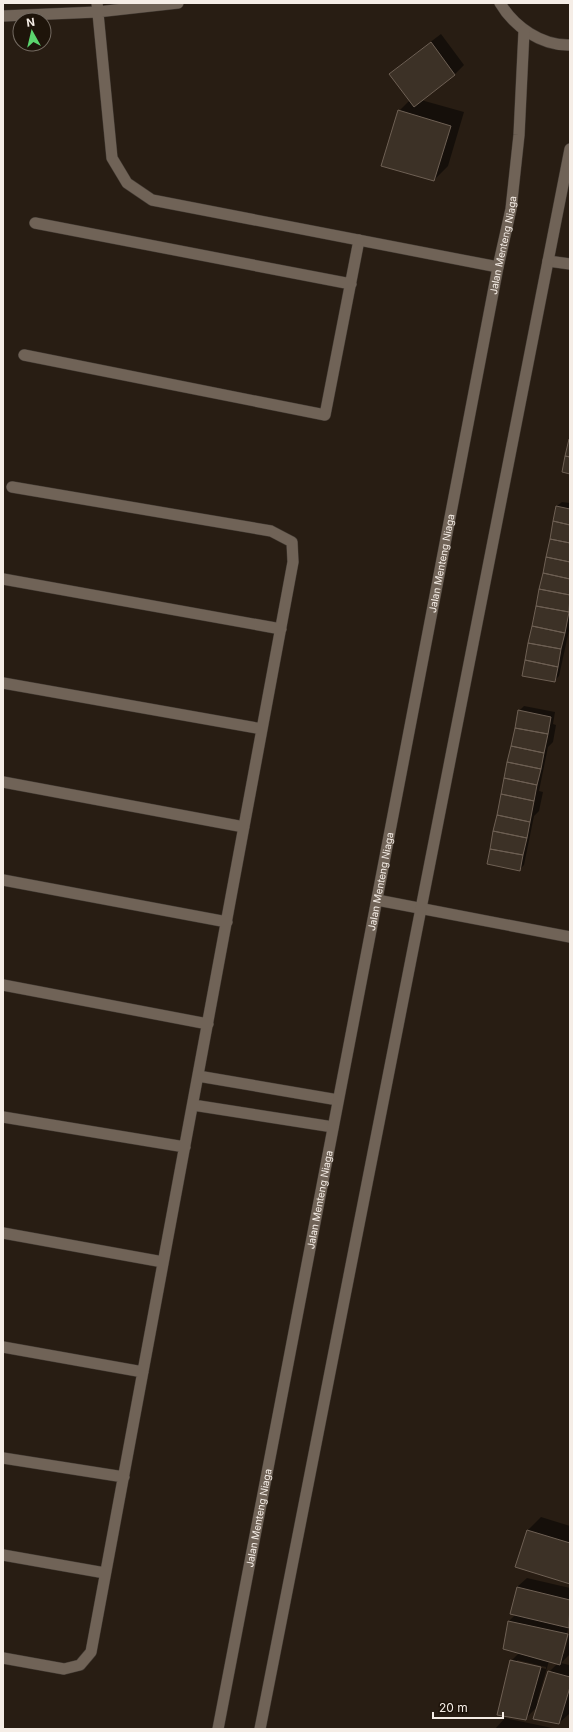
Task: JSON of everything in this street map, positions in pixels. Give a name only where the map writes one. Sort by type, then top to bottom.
[{"type":"street","points":[[3,16],[178,3]]},
{"type":"street","points":[[500,3],[506,14],[524,31],[559,45],[570,45]]},
{"type":"street","points":[[97,8],[112,158],[126,183],[152,200],[498,266]]},
{"type":"street","name":"Jalan Menteng Niaga","points":[[218,1729],[510,209],[519,136],[524,31]]},
{"type":"street","points":[[260,1729],[570,149]]},
{"type":"street","points":[[35,223],[351,284]]},
{"type":"street","points":[[24,355],[325,415],[359,240]]},
{"type":"street","points":[[548,261],[570,264]]},
{"type":"street","points":[[3,1658],[64,1669],[80,1665],[91,1652],[293,562],[292,542],[271,531],[12,488]]},
{"type":"street","points":[[3,579],[281,629]]},
{"type":"street","points":[[3,683],[262,729]]},
{"type":"street","points":[[3,782],[244,827]]},
{"type":"street","points":[[3,880],[227,922]]},
{"type":"street","points":[[377,900],[570,937]]},
{"type":"street","points":[[3,985],[208,1024]]},
{"type":"street","points":[[198,1076],[338,1100]]},
{"type":"street","points":[[193,1104],[333,1126]]},
{"type":"street","points":[[3,1117],[185,1147]]},
{"type":"street","points":[[3,1233],[163,1262]]},
{"type":"street","points":[[3,1347],[143,1372]]},
{"type":"street","points":[[3,1458],[124,1477]]},
{"type":"street","points":[[3,1555],[105,1573]]},
{"type":"building","points":[[431,42],[455,75],[414,107],[389,74]]},
{"type":"building","points":[[398,110],[451,126],[434,181],[381,166]]},
{"type":"building","points":[[570,439],[570,457],[565,456]]},
{"type":"building","points":[[565,456],[570,457],[570,474],[562,472]]},
{"type":"building","points":[[556,506],[570,509],[570,525],[553,521]]},
{"type":"building","points":[[553,521],[570,525],[570,543],[550,539]]},
{"type":"building","points":[[550,539],[570,543],[570,562],[546,557]]},
{"type":"building","points":[[546,557],[570,562],[570,579],[543,573]]},
{"type":"building","points":[[543,573],[570,579],[570,595],[539,589]]},
{"type":"building","points":[[539,589],[570,595],[569,612],[536,606]]},
{"type":"building","points":[[536,606],[569,612],[565,633],[532,626]]},
{"type":"building","points":[[532,626],[565,633],[561,649],[528,643]]},
{"type":"building","points":[[528,643],[561,649],[558,667],[525,660]]},
{"type":"building","points":[[525,660],[558,667],[555,682],[522,676]]},
{"type":"building","points":[[518,710],[551,717],[548,734],[515,728]]},
{"type":"building","points":[[515,728],[548,734],[544,753],[511,746]]},
{"type":"building","points":[[511,746],[544,753],[541,769],[507,762]]},
{"type":"building","points":[[507,762],[541,769],[537,785],[504,778]]},
{"type":"building","points":[[504,778],[537,785],[534,801],[501,794]]},
{"type":"building","points":[[501,794],[534,801],[530,822],[497,815]]},
{"type":"building","points":[[497,815],[530,822],[527,838],[493,831]]},
{"type":"building","points":[[493,831],[527,838],[523,855],[490,849]]},
{"type":"building","points":[[490,849],[523,855],[520,871],[487,864]]},
{"type":"building","points":[[527,1530],[570,1543],[570,1584],[515,1567]]},
{"type":"building","points":[[517,1587],[570,1600],[569,1628],[510,1614]]},
{"type":"building","points":[[508,1621],[568,1634],[560,1665],[503,1649]]},
{"type":"building","points":[[510,1660],[541,1667],[526,1720],[497,1715]]},
{"type":"building","points":[[548,1671],[570,1677],[570,1687],[559,1724],[533,1719]]}]
